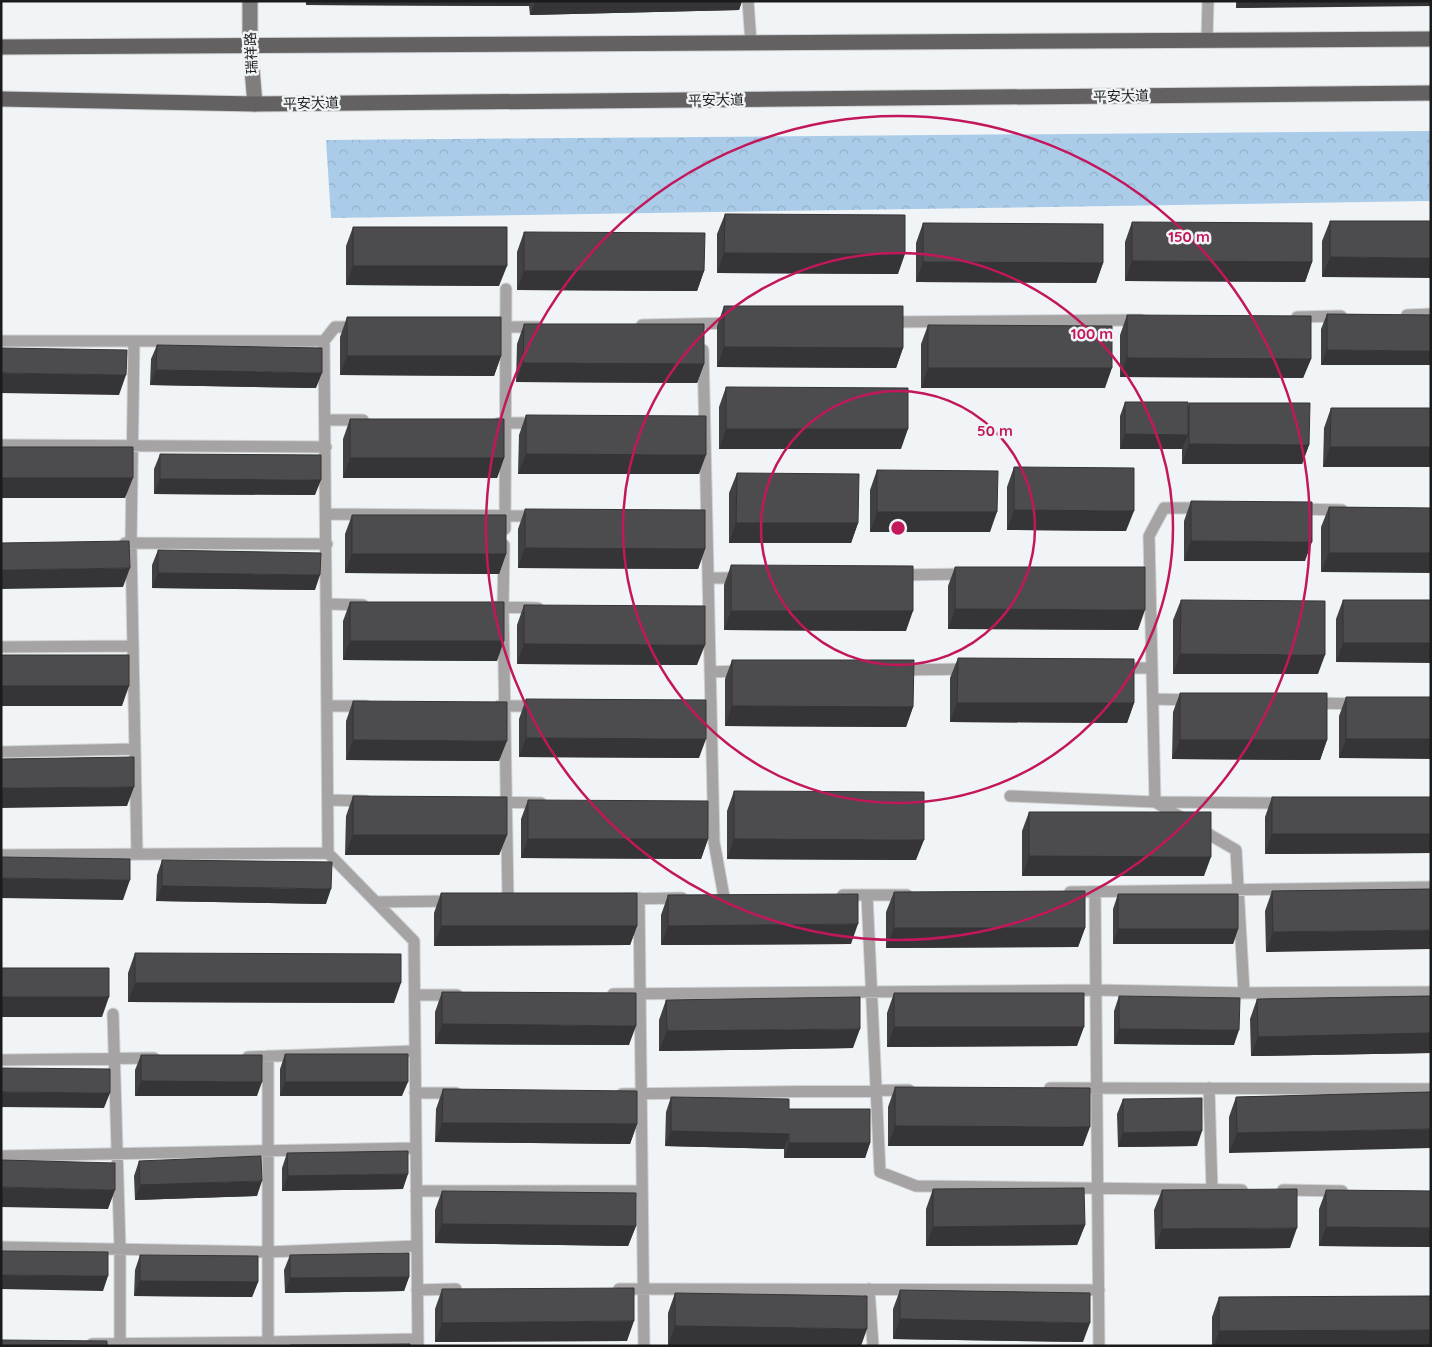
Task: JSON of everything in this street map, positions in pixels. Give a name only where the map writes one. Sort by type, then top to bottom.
[{"type":"main road","points":[[1,47],[1431,39]]},
{"type":"main road","name":"平安大道","points":[[1,99],[255,104],[1431,93]]},
{"type":"street","name":"瑞祥路","points":[[250,1],[250,46],[255,104]]},
{"type":"lane","points":[[748,1],[751,43]]},
{"type":"lane","points":[[1207,40],[1208,1]]},
{"type":"lane","points":[[506,289],[503,607],[508,900]]},
{"type":"lane","points":[[1392,315],[1431,314]]},
{"type":"lane","points":[[1284,317],[1353,316]]},
{"type":"lane","points":[[881,322],[1148,320]]},
{"type":"lane","points":[[634,325],[703,333],[742,323]]},
{"type":"lane","points":[[80,1344],[418,1342],[414,941],[328,853],[324,340],[335,327],[373,327]]},
{"type":"lane","points":[[478,327],[545,327]]},
{"type":"lane","points":[[703,333],[700,426],[702,517],[708,578],[704,610],[710,672],[706,706],[709,805],[724,897]]},
{"type":"lane","points":[[134,340],[131,544],[137,854]]},
{"type":"lane","points":[[1,342],[324,340]]},
{"type":"lane","points":[[325,420],[372,420]]},
{"type":"lane","points":[[486,422],[545,424]]},
{"type":"lane","points":[[1,445],[326,447]]},
{"type":"lane","points":[[1155,802],[1152,668],[1145,571],[1149,536],[1164,508],[1214,508]]},
{"type":"lane","points":[[1283,509],[1352,510]]},
{"type":"lane","points":[[326,514],[553,516]]},
{"type":"lane","points":[[111,544],[327,544]]},
{"type":"lane","points":[[885,575],[973,574]]},
{"type":"lane","points":[[708,578],[757,577]]},
{"type":"lane","points":[[327,604],[376,605]]},
{"type":"lane","points":[[484,607],[552,608]]},
{"type":"lane","points":[[1,647],[133,646]]},
{"type":"lane","points":[[1113,668],[1152,668]]},
{"type":"lane","points":[[887,670],[985,669]]},
{"type":"lane","points":[[710,672],[750,671]]},
{"type":"lane","points":[[1153,699],[1202,700]]},
{"type":"lane","points":[[1302,703],[1371,704]]},
{"type":"lane","points":[[327,706],[377,706]]},
{"type":"lane","points":[[485,706],[554,706]]},
{"type":"lane","points":[[1,752],[135,748]]},
{"type":"lane","points":[[1010,796],[1155,802],[1293,804]]},
{"type":"lane","points":[[328,800],[378,801]]},
{"type":"lane","points":[[487,802],[556,803]]},
{"type":"lane","points":[[1155,802],[1236,850],[1244,993]]},
{"type":"lane","points":[[1,855],[328,853]]},
{"type":"lane","points":[[1055,892],[1431,887]]},
{"type":"lane","points":[[1094,892],[1099,1346]]},
{"type":"lane","points":[[829,896],[917,894]]},
{"type":"lane","points":[[867,895],[880,1172],[916,1186],[1252,1190]]},
{"type":"lane","points":[[639,898],[644,1346]]},
{"type":"lane","points":[[611,899],[695,898]]},
{"type":"lane","points":[[376,902],[461,901]]},
{"type":"lane","points":[[601,994],[1096,990],[1244,993],[1431,992]]},
{"type":"lane","points":[[415,995],[464,995]]},
{"type":"lane","points":[[113,1014],[120,1249],[120,1345]]},
{"type":"lane","points":[[240,1057],[415,1051]]},
{"type":"lane","points":[[268,1056],[268,1344]]},
{"type":"lane","points":[[1,1060],[168,1058]]},
{"type":"lane","points":[[1039,1088],[1431,1090]]},
{"type":"lane","points":[[1209,1088],[1212,1190]]},
{"type":"lane","points":[[612,1094],[924,1090]]},
{"type":"lane","points":[[415,1093],[464,1093]]},
{"type":"lane","points":[[1,1156],[416,1148]]},
{"type":"lane","points":[[1271,1190],[1351,1191]]},
{"type":"lane","points":[[416,1191],[642,1191]]},
{"type":"lane","points":[[1,1247],[268,1252],[417,1246]]},
{"type":"lane","points":[[417,1290],[466,1289]]},
{"type":"lane","points":[[604,1289],[1099,1290]]},
{"type":"lane","points":[[869,1289],[873,1346]]},
{"type":"green space","points":[[1431,131],[1431,201],[331,218],[326,140]]},
{"type":"building","points":[[725,214],[905,215],[905,254],[724,253]]},
{"type":"building","points":[[1330,221],[1431,221],[1431,258],[1330,257]]},
{"type":"building","points":[[1132,222],[1312,223],[1312,262],[1132,261]]},
{"type":"building","points":[[923,223],[1103,224],[1103,263],[923,262]]},
{"type":"building","points":[[353,227],[507,227],[507,266],[353,266]]},
{"type":"building","points":[[524,232],[705,233],[704,271],[524,271]]},
{"type":"building","points":[[724,306],[903,306],[903,348],[724,347]]},
{"type":"building","points":[[1327,314],[1431,315],[1431,351],[1327,350]]},
{"type":"building","points":[[1127,315],[1311,316],[1311,359],[1127,358]]},
{"type":"building","points":[[347,317],[501,317],[501,356],[347,356]]},
{"type":"building","points":[[524,324],[704,324],[704,364],[523,363]]},
{"type":"building","points":[[928,325],[1112,326],[1112,368],[928,368]]},
{"type":"building","points":[[157,345],[322,348],[322,373],[156,370]]},
{"type":"building","points":[[1,348],[127,350],[126,375],[1,373]]},
{"type":"building","points":[[726,387],[908,388],[908,429],[726,429]]},
{"type":"building","points":[[1125,402],[1188,402],[1188,435],[1125,434]]},
{"type":"building","points":[[1189,403],[1310,403],[1309,445],[1189,444]]},
{"type":"building","points":[[1331,408],[1431,408],[1431,447],[1330,447]]},
{"type":"building","points":[[526,415],[706,416],[706,455],[526,454]]},
{"type":"building","points":[[350,419],[504,419],[504,458],[350,458]]},
{"type":"building","points":[[1,447],[133,447],[133,478],[1,478]]},
{"type":"building","points":[[160,454],[321,455],[321,480],[160,479]]},
{"type":"building","points":[[1014,467],[1134,468],[1134,511],[1014,510]]},
{"type":"building","points":[[877,470],[998,471],[997,512],[877,512]]},
{"type":"building","points":[[737,473],[859,474],[858,523],[736,523]]},
{"type":"building","points":[[1191,501],[1312,502],[1312,542],[1191,541]]},
{"type":"building","points":[[1329,507],[1431,508],[1431,553],[1329,553]]},
{"type":"building","points":[[525,509],[705,510],[705,549],[525,548]]},
{"type":"building","points":[[352,515],[506,515],[506,554],[352,554]]},
{"type":"building","points":[[129,541],[130,568],[1,570],[1,543]]},
{"type":"building","points":[[158,550],[321,553],[320,575],[158,573]]},
{"type":"building","points":[[731,565],[913,566],[913,611],[731,611]]},
{"type":"building","points":[[955,567],[1145,567],[1145,610],[955,609]]},
{"type":"building","points":[[1181,600],[1325,601],[1325,655],[1180,654]]},
{"type":"building","points":[[1343,600],[1431,600],[1431,643],[1343,643]]},
{"type":"building","points":[[350,602],[504,602],[504,641],[350,641]]},
{"type":"building","points":[[524,605],[705,606],[705,645],[524,644]]},
{"type":"building","points":[[1,655],[129,655],[129,686],[1,686]]},
{"type":"building","points":[[958,658],[1134,659],[1134,703],[957,703]]},
{"type":"building","points":[[732,660],[914,660],[913,707],[732,706]]},
{"type":"building","points":[[1180,693],[1327,693],[1327,740],[1180,740]]},
{"type":"building","points":[[1346,697],[1431,697],[1431,739],[1346,739]]},
{"type":"building","points":[[526,699],[706,700],[706,739],[526,738]]},
{"type":"building","points":[[353,701],[507,702],[507,741],[353,740]]},
{"type":"building","points":[[134,757],[134,787],[1,788],[1,759]]},
{"type":"building","points":[[734,791],[924,792],[924,840],[734,839]]},
{"type":"building","points":[[353,796],[507,797],[507,835],[353,835]]},
{"type":"building","points":[[1272,797],[1431,797],[1431,834],[1272,834]]},
{"type":"building","points":[[528,800],[708,801],[708,839],[528,839]]},
{"type":"building","points":[[1029,812],[1211,812],[1211,857],[1029,856]]},
{"type":"building","points":[[1,857],[130,859],[130,880],[1,878]]},
{"type":"building","points":[[162,860],[332,862],[331,889],[162,886]]},
{"type":"building","points":[[1431,889],[1431,930],[1273,932],[1272,891]]},
{"type":"building","points":[[1085,891],[1085,928],[894,928],[894,892]]},
{"type":"building","points":[[441,893],[637,893],[637,926],[441,926]]},
{"type":"building","points":[[858,894],[858,924],[668,926],[668,895]]},
{"type":"building","points":[[1118,894],[1238,894],[1238,929],[1118,929]]},
{"type":"building","points":[[135,953],[401,954],[401,983],[135,983]]},
{"type":"building","points":[[1,968],[109,968],[109,997],[1,997]]},
{"type":"building","points":[[442,992],[636,993],[636,1026],[442,1024]]},
{"type":"building","points":[[894,993],[1084,993],[1084,1027],[894,1027]]},
{"type":"building","points":[[1119,996],[1240,998],[1239,1030],[1119,1029]]},
{"type":"building","points":[[1431,996],[1431,1033],[1258,1037],[1257,999]]},
{"type":"building","points":[[860,997],[860,1029],[667,1031],[666,1000]]},
{"type":"building","points":[[285,1054],[408,1054],[408,1082],[285,1082]]},
{"type":"building","points":[[141,1055],[262,1055],[262,1082],[141,1081]]},
{"type":"building","points":[[1,1068],[110,1069],[110,1093],[1,1092]]},
{"type":"building","points":[[895,1087],[1090,1088],[1090,1127],[895,1126]]},
{"type":"building","points":[[443,1089],[637,1091],[637,1124],[442,1123]]},
{"type":"building","points":[[1431,1092],[1431,1129],[1237,1133],[1236,1097]]},
{"type":"building","points":[[671,1097],[789,1099],[789,1109],[870,1109],[870,1143],[789,1143],[789,1134],[671,1131]]},
{"type":"building","points":[[1202,1098],[1202,1131],[1123,1133],[1123,1099]]},
{"type":"building","points":[[408,1151],[408,1174],[288,1176],[287,1153]]},
{"type":"building","points":[[261,1156],[262,1181],[140,1185],[139,1161]]},
{"type":"building","points":[[1,1160],[115,1163],[115,1190],[1,1187]]},
{"type":"building","points":[[1084,1188],[1085,1225],[933,1227],[933,1189]]},
{"type":"building","points":[[1297,1189],[1297,1228],[1162,1229],[1162,1190]]},
{"type":"building","points":[[1326,1190],[1431,1191],[1431,1228],[1326,1227]]},
{"type":"building","points":[[442,1191],[636,1193],[636,1226],[442,1224]]},
{"type":"building","points":[[1,1251],[108,1252],[108,1276],[1,1275]]},
{"type":"building","points":[[409,1253],[409,1277],[290,1278],[290,1255]]},
{"type":"building","points":[[140,1255],[258,1256],[258,1282],[140,1281]]},
{"type":"building","points":[[634,1288],[634,1321],[442,1323],[442,1289]]},
{"type":"building","points":[[900,1290],[1090,1293],[1090,1323],[900,1319]]},
{"type":"building","points":[[675,1293],[867,1296],[867,1329],[675,1326]]},
{"type":"building","points":[[1431,1296],[1431,1330],[1219,1331],[1219,1297]]},
{"type":"building","points":[[1,1340],[107,1341],[107,1346],[1,1346]]},
{"type":"building","points":[[410,1344],[411,1346],[290,1346],[290,1345]]}]
